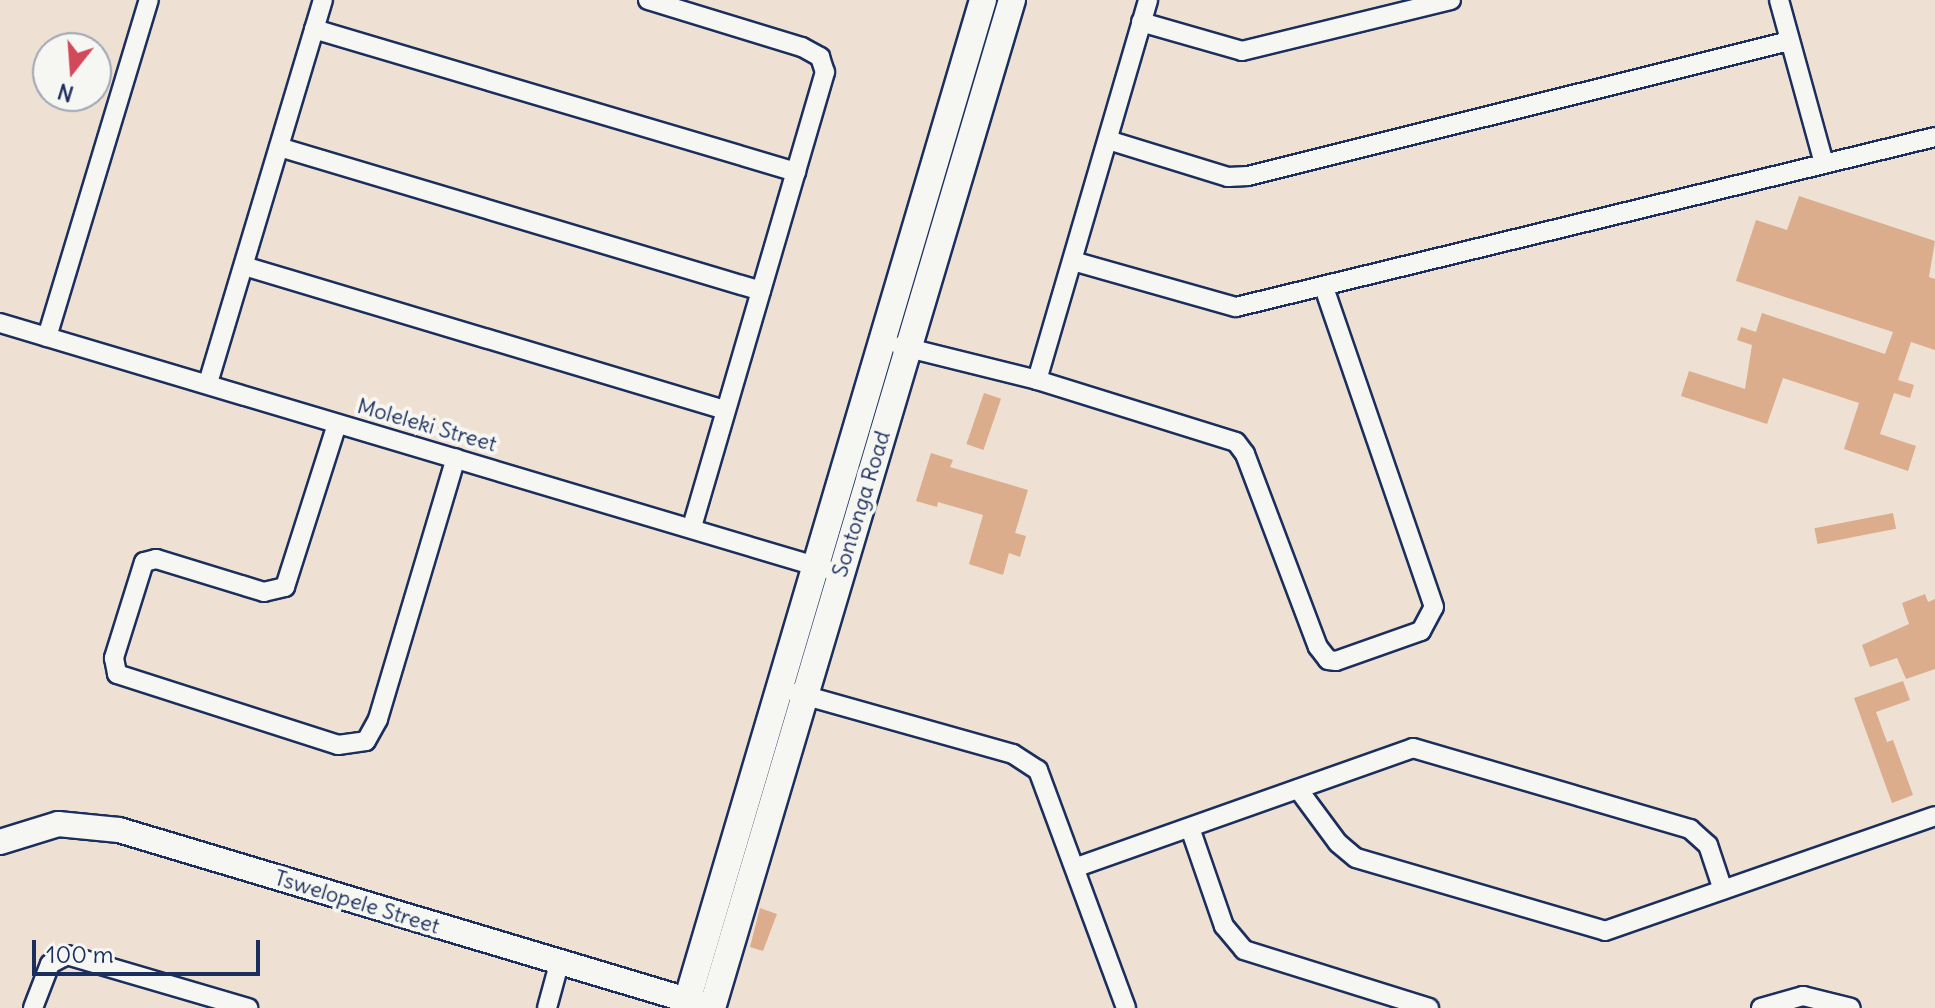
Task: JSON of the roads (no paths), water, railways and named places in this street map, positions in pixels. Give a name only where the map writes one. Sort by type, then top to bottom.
[{"type":"main road","name":"Sontonga Road","points":[[896,345],[983,0]]},
{"type":"main road","name":"Sontonga Road","points":[[702,1007],[896,345],[1012,0]]},
{"type":"street","points":[[47,337],[149,0]]},
{"type":"street","points":[[208,383],[323,0]]},
{"type":"street","points":[[648,0],[802,47],[820,57],[825,72],[692,528]]},
{"type":"street","points":[[1037,380],[1148,0]]},
{"type":"street","points":[[1141,22],[1242,51],[1451,0]]},
{"type":"street","points":[[1779,0],[1824,163]]},
{"type":"street","points":[[314,29],[796,172]]},
{"type":"street","points":[[1108,140],[1228,177],[1248,176],[1789,41]]},
{"type":"street","points":[[1073,261],[1236,307],[1935,137]]},
{"type":"street","points":[[279,147],[761,291]]},
{"type":"street","points":[[244,266],[725,410]]},
{"type":"street","points":[[896,345],[1037,380],[1236,442],[1245,454],[1322,655],[1336,661],[1421,631],[1434,607],[1324,288]]},
{"type":"street","name":"Moleleki Street","points":[[0,323],[828,570]]},
{"type":"street","points":[[337,424],[285,587],[264,592],[149,559],[140,567],[131,593],[113,662],[117,674],[338,745],[366,741],[378,719],[456,458]]},
{"type":"street","points":[[793,692],[1030,763],[1046,784],[1126,1008]]},
{"type":"street","points":[[1077,867],[1406,749],[1430,751],[1690,829],[1708,845],[1723,890]]},
{"type":"street","points":[[1298,789],[1338,843],[1356,858],[1596,931],[1624,928],[1935,816]]},
{"type":"street","name":"Tswelopele Street","points":[[0,842],[58,824],[119,830],[702,1007]]},
{"type":"street","points":[[1190,828],[1224,926],[1244,950],[1429,1008]]},
{"type":"street","points":[[33,1008],[50,964],[67,955],[248,1008]]},
{"type":"street","points":[[547,1008],[559,964]]},
{"type":"street","points":[[1761,1008],[1803,996],[1851,1008]]}]
